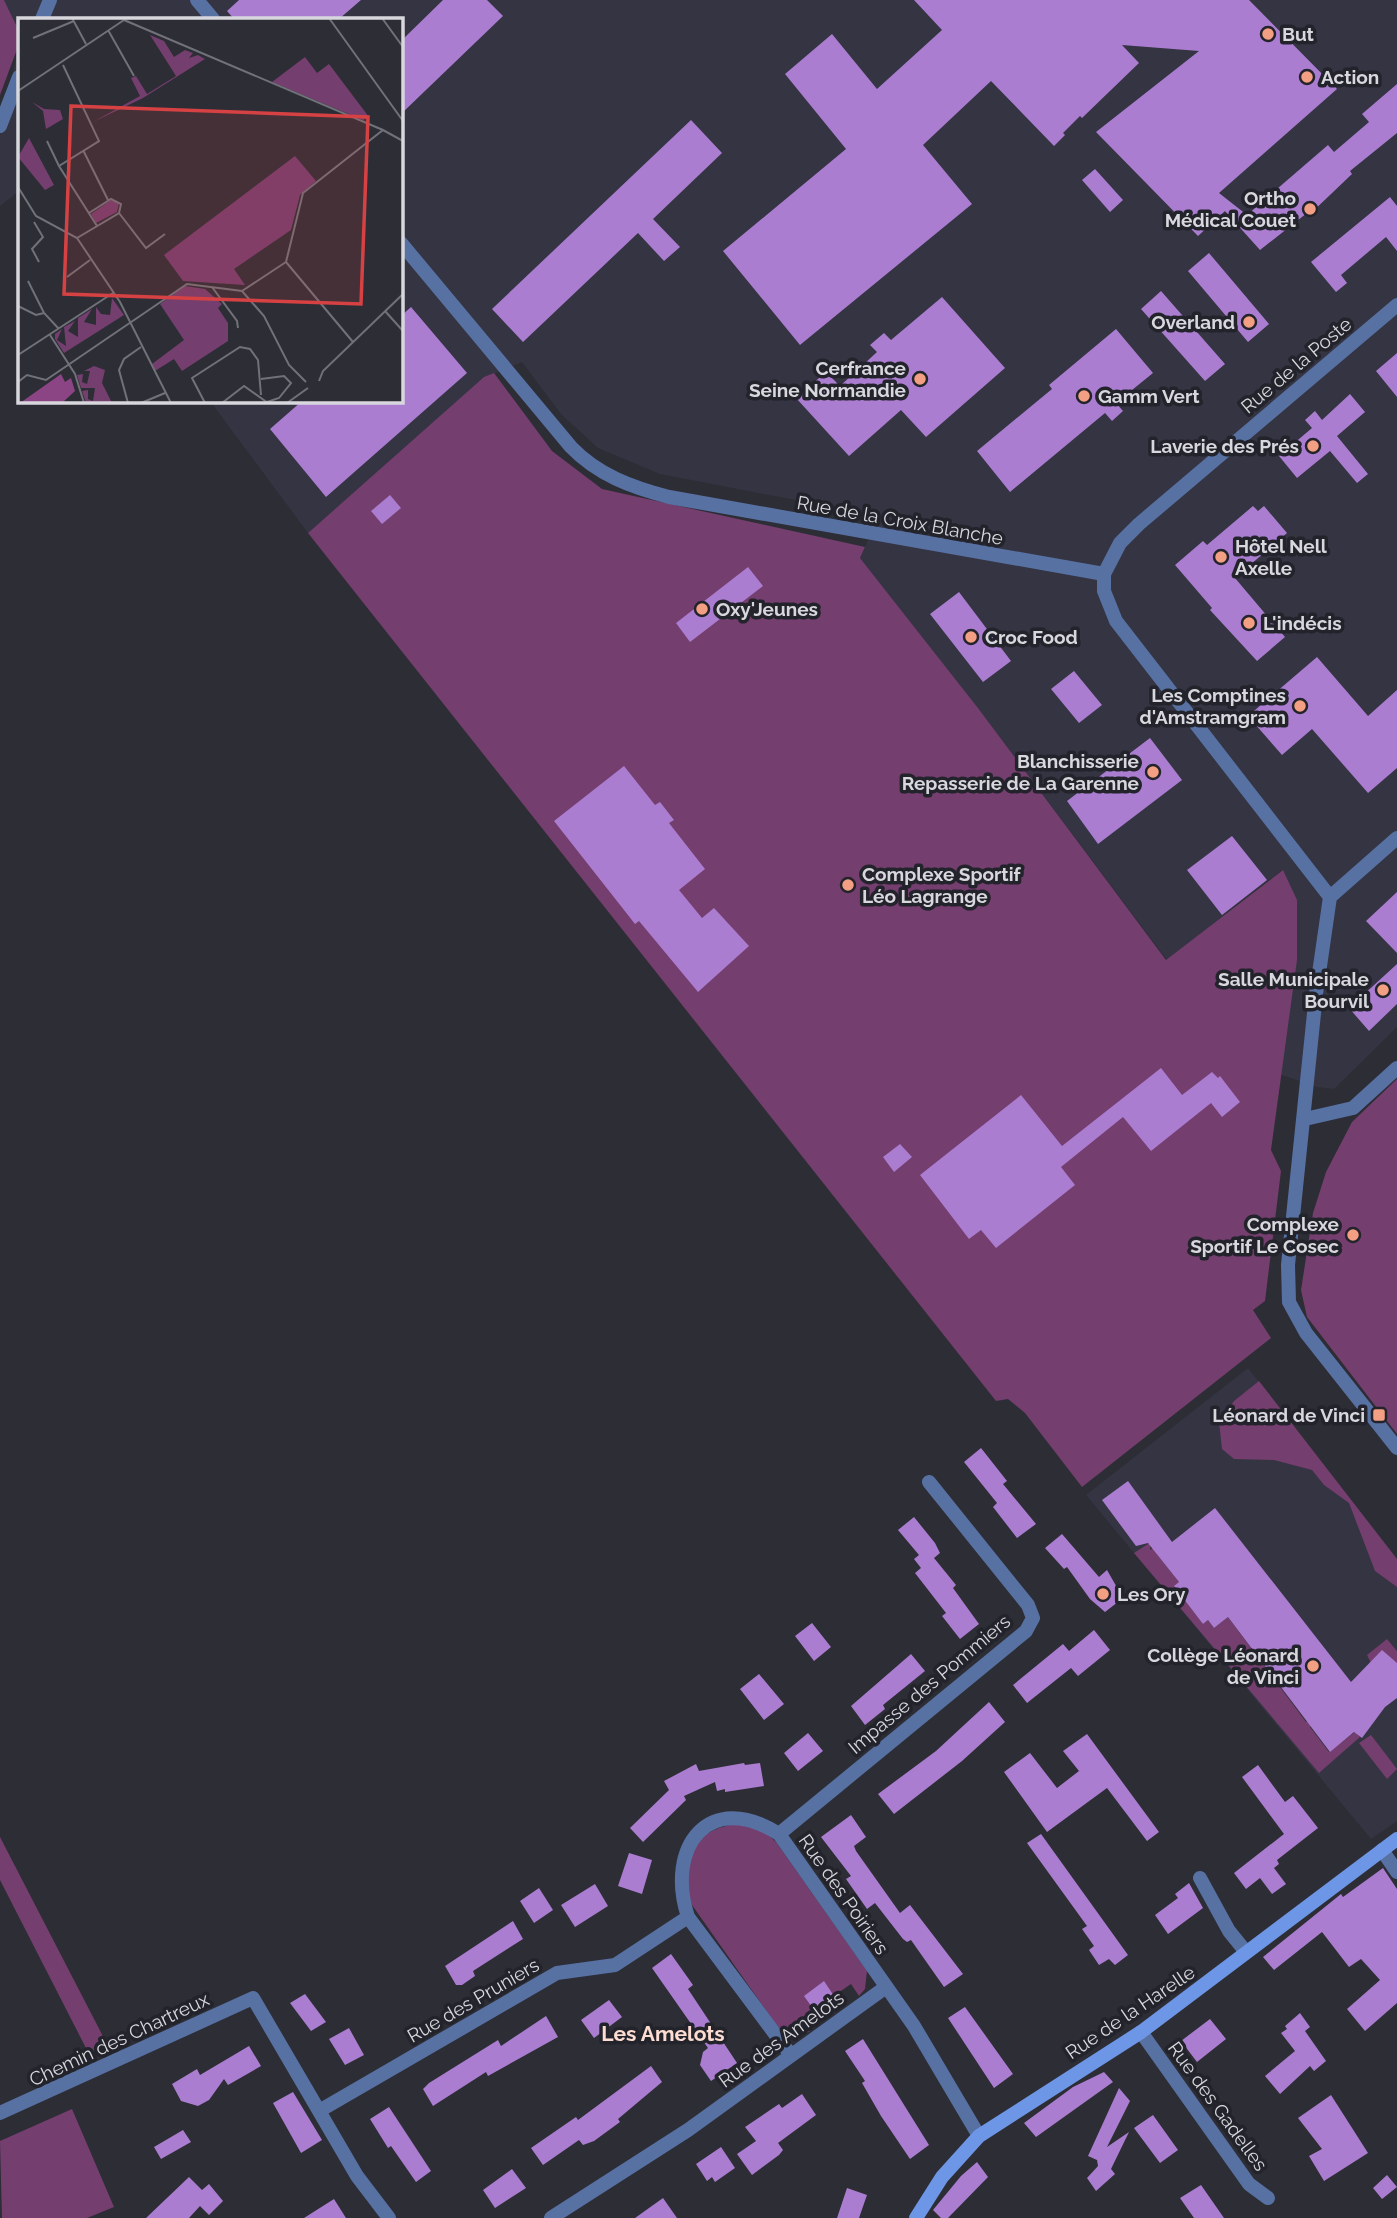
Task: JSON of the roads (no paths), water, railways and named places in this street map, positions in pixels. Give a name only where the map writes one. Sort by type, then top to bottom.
[{"type":"street","points":[[42,18],[50,0]]},
{"type":"street","points":[[197,0],[212,18]]},
{"type":"street","points":[[0,126],[18,80]]},
{"type":"street","name":"Rue de la Croix Blanche","points":[[402,244],[571,447],[587,464],[612,479],[669,497],[1104,574]]},
{"type":"street","name":"Rue de la Poste","points":[[1104,574],[1120,543],[1139,524],[1397,305]]},
{"type":"street","points":[[1104,574],[1104,591],[1116,621],[1331,897]]},
{"type":"street","points":[[1397,838],[1331,897],[1316,995],[1288,1265],[1289,1302],[1306,1333],[1397,1448]]},
{"type":"street","points":[[1305,1119],[1353,1108],[1397,1068]]},
{"type":"street","name":"Impasse des Pommiers","points":[[779,1834],[1026,1631],[1033,1618],[1028,1605],[929,1482]]},
{"type":"street","name":"Rue des Poiriers","points":[[790,2054],[688,1917],[680,1893],[680,1871],[685,1849],[701,1830],[717,1820],[740,1818],[763,1824],[779,1834],[886,1987]]},
{"type":"street","name":"Rue de la Harelle","points":[[916,2218],[942,2177],[979,2136],[1141,2032],[1357,1866],[1397,1839]]},
{"type":"street","points":[[1382,1850],[1397,1872]]},
{"type":"street","points":[[1200,1878],[1229,1931],[1246,1952]]},
{"type":"street","name":"Rue des Pruniers","points":[[319,2111],[557,1973],[615,1965],[688,1917]]},
{"type":"street","points":[[886,1987],[914,2026],[979,2136]]},
{"type":"street","name":"Rue des Amelots","points":[[551,2218],[688,2130],[886,1987]]},
{"type":"street","name":"Chemin des Chartreux","points":[[0,2113],[253,1998],[319,2111]]},
{"type":"street","name":"Rue des Gadelles","points":[[1141,2032],[1249,2184],[1268,2198]]},
{"type":"street","points":[[319,2111],[357,2176],[389,2218]]},
{"type":"place","name":"But","points":[[1268,34]]},
{"type":"place","name":"Action","points":[[1307,77]]},
{"type":"place","name":"Ortho Médical Couet","points":[[1310,209]]},
{"type":"place","name":"Overland","points":[[1249,322]]},
{"type":"place","name":"Cerfrance Seine Normandie","points":[[920,379]]},
{"type":"place","name":"Gamm Vert","points":[[1084,396]]},
{"type":"place","name":"Laverie des Prés","points":[[1313,446]]},
{"type":"place","name":"Hôtel Nell Axelle","points":[[1221,557]]},
{"type":"place","name":"Oxy'Jeunes","points":[[702,609]]},
{"type":"place","name":"L'indécis","points":[[1249,623]]},
{"type":"place","name":"Croc Food","points":[[971,637]]},
{"type":"place","name":"Les Comptines d'Amstramgram","points":[[1300,706]]},
{"type":"place","name":"Blanchisserie Repasserie de La Garenne","points":[[1153,772]]},
{"type":"place","name":"Complexe Sportif Léo Lagrange","points":[[848,885]]},
{"type":"place","name":"Salle Municipale Bourvil","points":[[1383,990]]},
{"type":"place","name":"Complexe Sportif Le Cosec","points":[[1353,1235]]},
{"type":"place","name":"Léonard de Vinci","points":[[1379,1415]]},
{"type":"place","name":"Les Ory","points":[[1103,1594]]},
{"type":"place","name":"Collège Léonard de Vinci","points":[[1313,1666]]},
{"type":"district","name":"Les Amelots","points":[[663,2034]]}]
